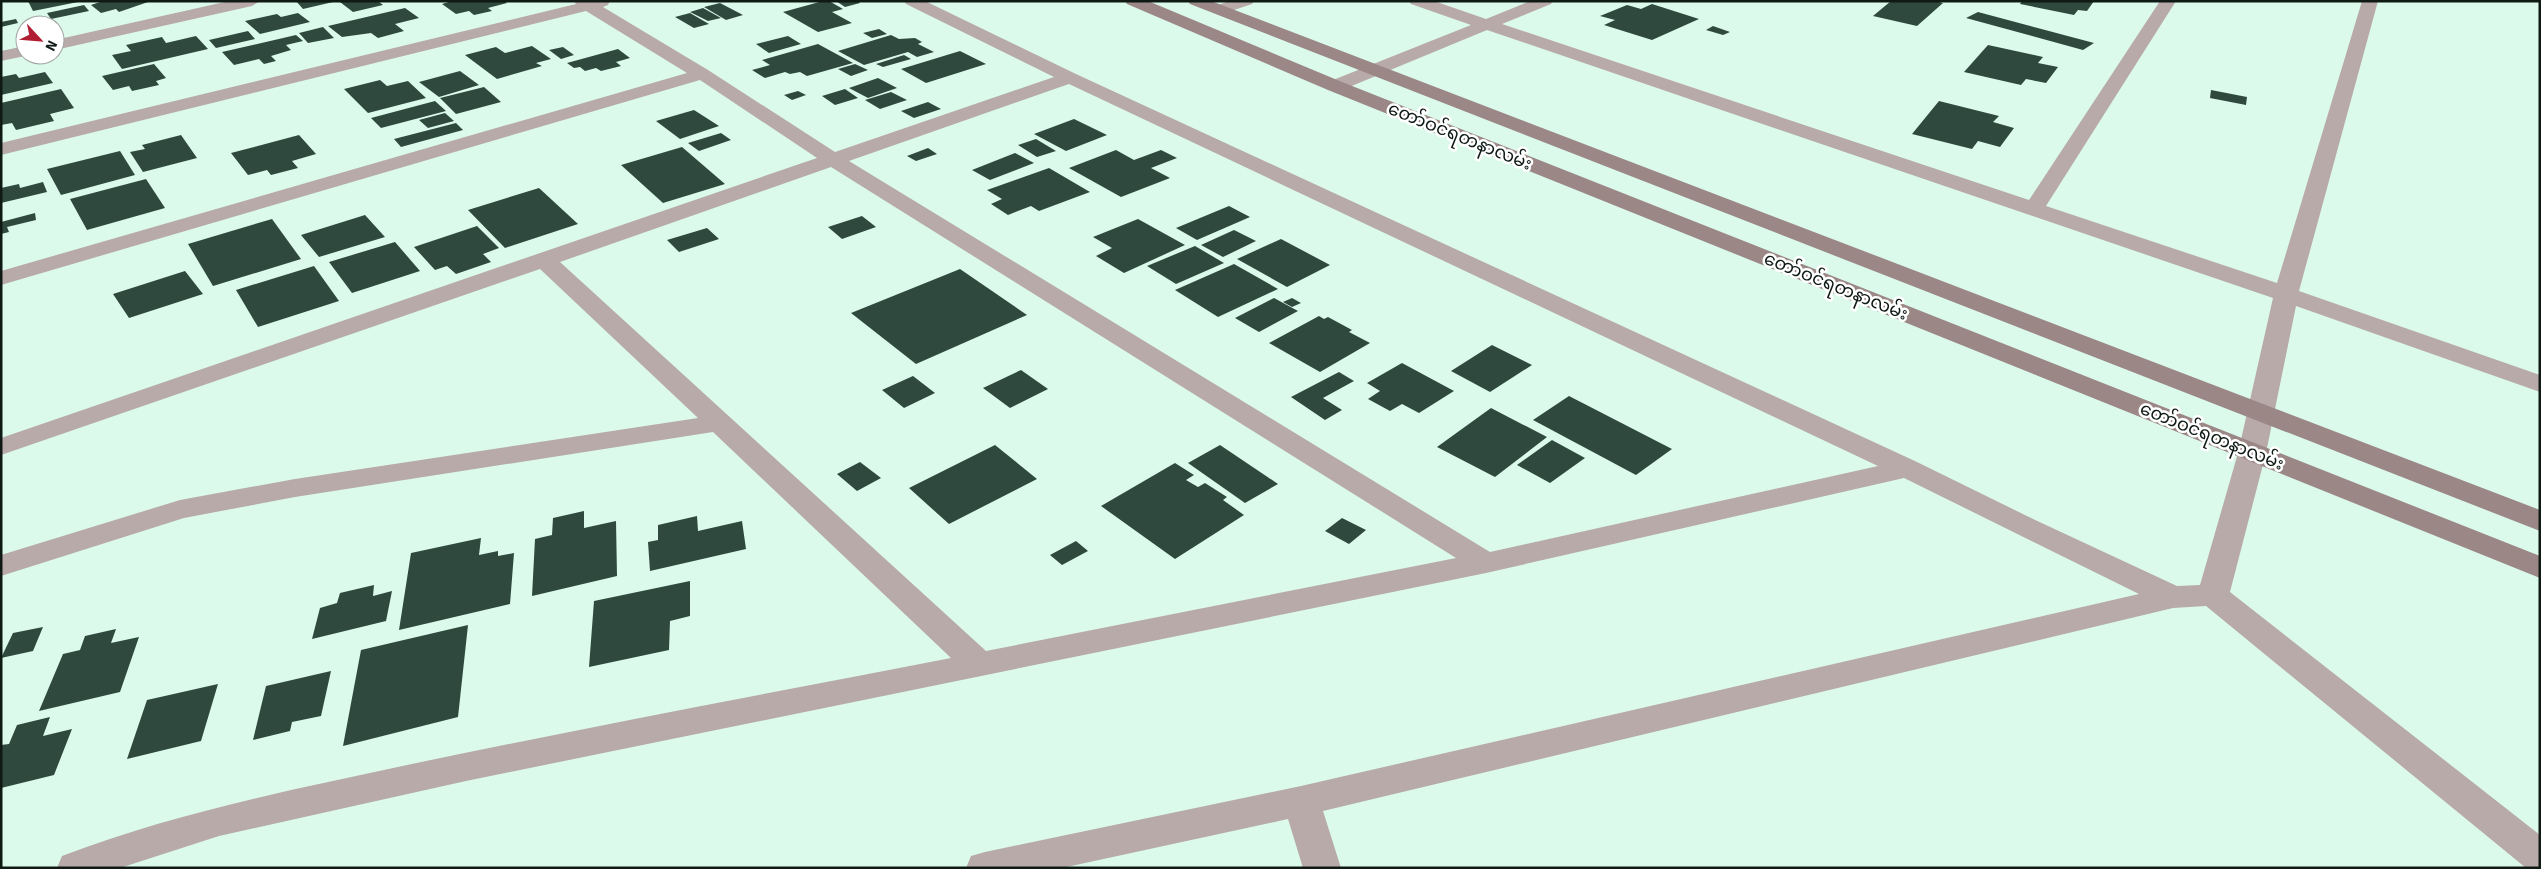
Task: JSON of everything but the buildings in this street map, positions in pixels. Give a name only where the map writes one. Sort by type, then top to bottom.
[{"type":"main road","name":"တော်ဝင်ရတနာလမ်း","points":[[1132,1],[1335,86],[2540,568]]},
{"type":"main road","name":"တော်ဝင်ရတနာလမ်း","points":[[1196,1],[1372,71],[2540,522]]},
{"type":"street","points":[[65,43],[252,1]]},
{"type":"street","points":[[912,1],[1070,78],[1908,468],[2018,524],[2173,597]]},
{"type":"street","points":[[1219,10],[1246,1]]},
{"type":"street","points":[[1416,1],[2286,294],[2540,384]]},
{"type":"street","points":[[1335,86],[1545,1]]},
{"type":"street","points":[[2033,210],[2168,1]]},
{"type":"street","points":[[2213,595],[2237,514],[2252,453],[2286,294],[2370,1]]},
{"type":"street","points":[[1,149],[591,2],[833,160],[1486,562]]},
{"type":"street","points":[[1,56],[15,53]]},
{"type":"street","points":[[1,278],[702,74]]},
{"type":"street","points":[[1,447],[1070,78]]},
{"type":"street","points":[[544,260],[980,664]]},
{"type":"street","points":[[1,566],[180,509],[295,488],[720,423]]},
{"type":"street","points":[[76,868],[106,856],[219,821],[476,765],[1486,562],[1908,468]]},
{"type":"street","points":[[985,868],[1301,801],[2173,597],[2213,595],[2540,857],[2520,868]]},
{"type":"street","points":[[1301,801],[1322,868]]}]
